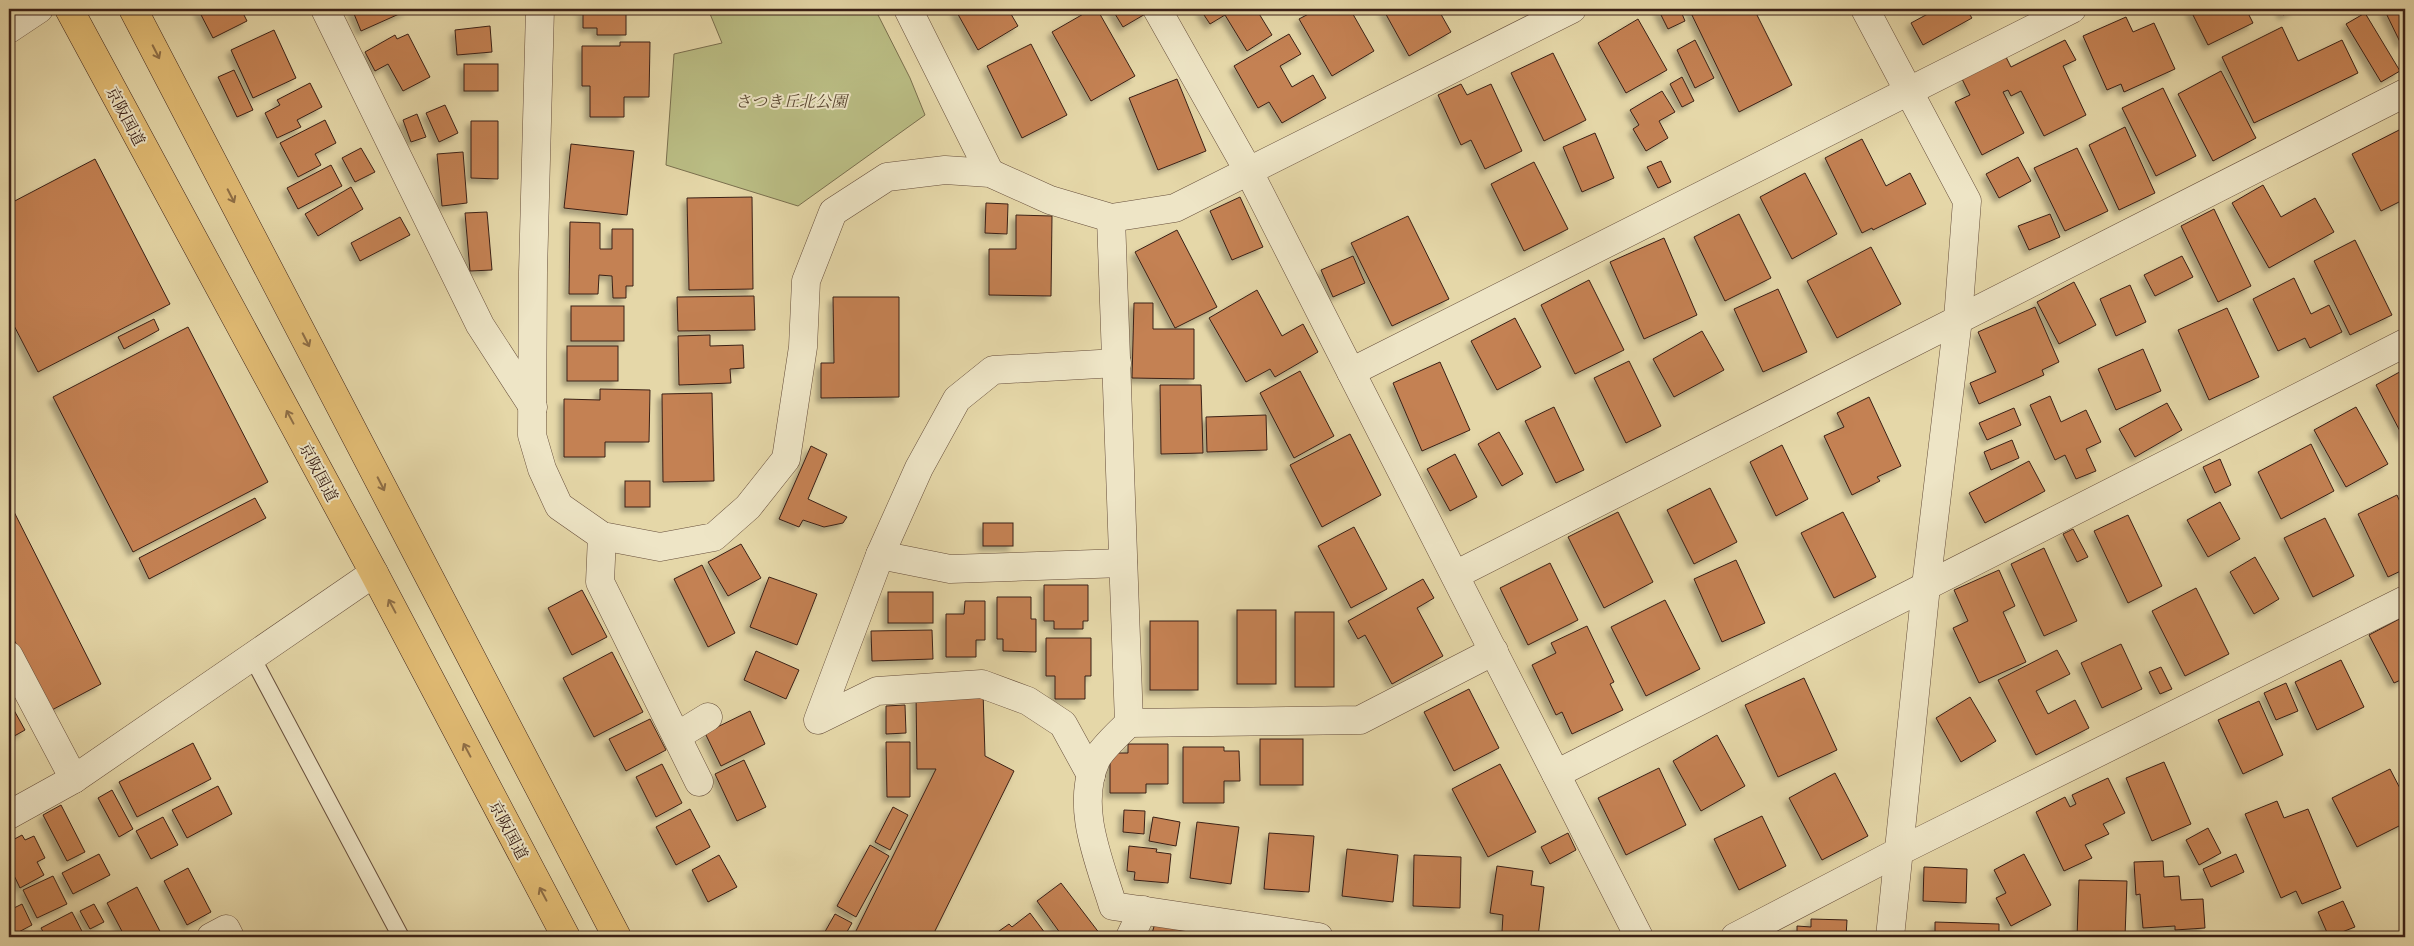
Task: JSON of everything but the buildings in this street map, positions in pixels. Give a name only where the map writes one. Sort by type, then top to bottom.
[{"type":"highway","name":"京阪国道","points":[[68,9],[374,572],[566,937]]},
{"type":"highway","points":[[133,9],[616,937]]},
{"type":"street","points":[[9,29],[39,9]]},
{"type":"street","points":[[326,9],[480,326],[532,407]]},
{"type":"street","points":[[540,9],[533,272],[532,435],[542,469],[559,506],[602,536],[660,547],[714,537],[748,507],[786,459],[803,347],[806,281],[833,212],[887,177],[945,170],[990,173],[1050,200],[1111,218],[1175,208],[1572,9]]},
{"type":"street","points":[[908,9],[990,173]]},
{"type":"street","points":[[1157,9],[1249,172],[1639,937]]},
{"type":"street","points":[[1865,9],[1967,201],[1958,320],[1926,586],[1890,937]]},
{"type":"street","points":[[1352,372],[2072,9]]},
{"type":"street","points":[[1455,575],[2405,93]]},
{"type":"street","points":[[1111,218],[1129,723],[1096,758],[1086,796],[1092,836],[1113,906],[1319,937]]},
{"type":"street","points":[[1556,774],[2405,343]]},
{"type":"street","points":[[1092,775],[1063,724],[1028,701],[982,684],[876,691],[818,720],[880,555],[919,468],[957,399],[993,370],[1117,363]]},
{"type":"street","points":[[602,536],[600,582],[699,782]]},
{"type":"street","points":[[880,555],[950,569],[1123,563]]},
{"type":"street","points":[[9,815],[74,779],[374,572]]},
{"type":"street","points":[[1735,937],[1898,852],[2405,600]]},
{"type":"street","points":[[1129,723],[1360,720],[1494,651]]},
{"type":"street","points":[[9,656],[74,779]]},
{"type":"street","points":[[677,736],[708,717]]},
{"type":"street","points":[[1130,937],[1143,910]]},
{"type":"street","points":[[211,937],[226,929],[230,937]]},
{"type":"lane","points":[[252,657],[401,937]]},
{"type":"green space","name":"さつき丘北公園","points":[[708,9],[875,9],[910,78],[925,115],[798,206],[666,165],[674,54],[722,43]]}]
